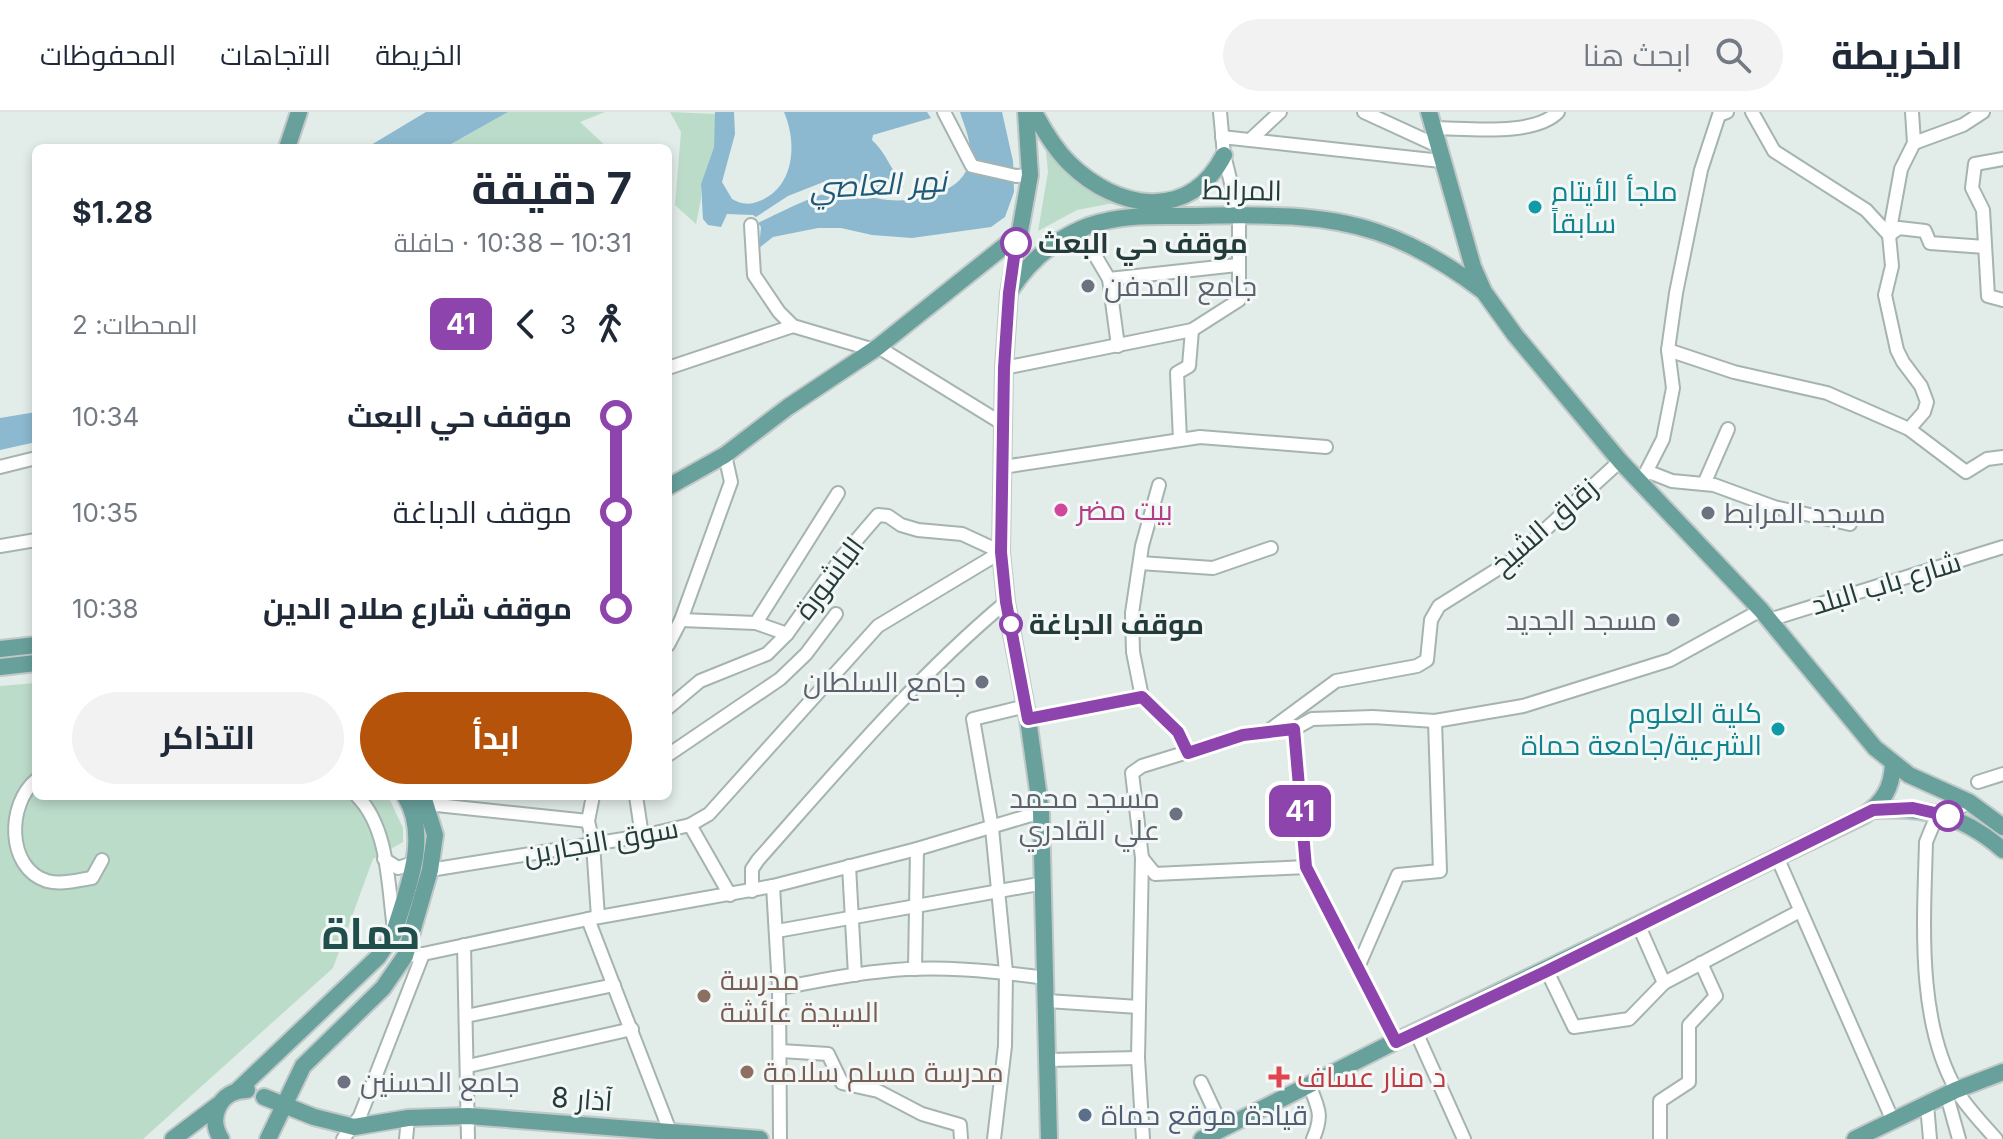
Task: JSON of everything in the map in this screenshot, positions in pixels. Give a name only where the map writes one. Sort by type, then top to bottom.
[{"type":"main road","points":[[288,144],[299,112]]},
{"type":"main road","points":[[1026,112],[1023,176],[1009,293],[1004,368],[1001,552],[1006,602],[1027,712],[1041,812],[1048,1138]]},
{"type":"main road","points":[[1034,112],[1044,132],[1067,161],[1095,184],[1129,199],[1162,201],[1193,193],[1204,185],[1224,155]]},
{"type":"main road","points":[[1431,120],[1463,237],[1484,292],[1515,335],[1620,461],[1645,477],[1856,725],[1893,764],[1909,775],[1969,802],[2003,827]]},
{"type":"main road","name":"المرابط","points":[[1009,293],[1024,271],[1043,252],[1089,225],[1124,217],[1239,215],[1328,220],[1376,232],[1444,263],[1484,292]]},
{"type":"main road","points":[[672,485],[725,455],[788,407],[876,349],[1017,236]]},
{"type":"main road","points":[[0,649],[32,645]]},
{"type":"main road","points":[[0,667],[32,663]]},
{"type":"main road","points":[[1873,810],[1886,794],[1893,764]]},
{"type":"main road","points":[[173,1139],[238,1090],[369,967],[388,945],[394,933],[417,845],[414,821],[406,800]]},
{"type":"main road","points":[[271,1134],[303,1066],[383,988],[405,956],[430,870],[435,835],[425,800]]},
{"type":"main road","points":[[1202,1139],[1873,810],[1913,808],[1948,816],[1989,837],[2003,850]]},
{"type":"main road","points":[[303,1066],[301,1097],[314,1117]]},
{"type":"main road","points":[[1855,1139],[2003,1072]]},
{"type":"main road","points":[[238,1090],[252,1090],[348,1133]]},
{"type":"main road","points":[[264,1097],[274,1111],[271,1134]]},
{"type":"main road","points":[[218,1105],[214,1118],[221,1139]]},
{"type":"main road","name":"8 آذار","points":[[348,1133],[408,1118],[468,1116],[672,1135],[760,1139]]},
{"type":"street","points":[[944,112],[972,166],[1023,176]]},
{"type":"street","points":[[1004,368],[1192,330],[1239,300],[1239,215],[1224,155],[1220,112]]},
{"type":"street","points":[[1250,140],[1280,112]]},
{"type":"street","points":[[1364,112],[1440,153]]},
{"type":"street","points":[[1431,120],[1525,128],[1558,112]]},
{"type":"street","points":[[1727,112],[1719,115],[1701,170],[1676,293],[1668,350],[1673,388],[1663,439],[1645,477],[1704,484],[1804,515],[1850,524]]},
{"type":"street","points":[[1752,112],[1774,151],[1866,210],[1889,235]]},
{"type":"street","points":[[1909,429],[1924,412],[1927,402],[1921,386],[1897,350],[1885,295],[1892,266],[1889,235],[1901,169],[1914,143],[1912,112]]},
{"type":"street","points":[[1914,143],[1963,125],[1983,112]]},
{"type":"street","points":[[1222,137],[1440,153]]},
{"type":"street","points":[[2003,159],[1975,164],[1972,188],[1983,210],[1988,296],[2003,300]]},
{"type":"street","points":[[751,225],[754,275],[779,312],[793,326],[876,349],[1003,424]]},
{"type":"street","points":[[1889,235],[1899,228],[1925,231],[1930,243],[1985,247]]},
{"type":"street","points":[[1089,245],[1109,279],[1118,346]]},
{"type":"street","points":[[1109,279],[1237,265]]},
{"type":"street","points":[[672,367],[793,326]]},
{"type":"street","points":[[1180,440],[1177,373],[1189,366],[1192,330]]},
{"type":"street","points":[[1668,350],[1734,372],[1827,393],[1909,429],[1966,472],[1987,459],[2003,457]]},
{"type":"street","points":[[1704,484],[1728,429]]},
{"type":"street","points":[[1003,467],[1200,437],[1326,447]]},
{"type":"street","points":[[672,637],[731,482],[725,455]]},
{"type":"street","points":[[0,467],[32,459]]},
{"type":"street","name":"زقاق الشيخ","points":[[1265,733],[1336,681],[1417,666],[1427,660],[1431,620],[1439,606],[1512,560],[1620,461]]},
{"type":"street","points":[[1159,485],[1140,563],[1132,613],[1133,652],[1142,697],[1178,732],[1188,753]]},
{"type":"street","points":[[756,623],[838,493]]},
{"type":"street","name":"الباشورة","points":[[672,705],[700,681],[767,654],[787,634],[842,557],[878,515],[888,516],[901,525],[918,530],[962,534],[1001,552]]},
{"type":"street","points":[[0,546],[32,541]]},
{"type":"street","name":"شارع باب البلد","points":[[1142,858],[1132,773],[1142,766],[1243,735],[1294,729],[1312,719],[1373,717],[1435,721],[1523,706],[1670,660],[1765,615],[2003,547]]},
{"type":"street","points":[[1140,563],[1213,568],[1271,548]]},
{"type":"street","name":"سوق النجارين","points":[[430,870],[642,836],[690,825],[709,814],[878,626],[1001,552]]},
{"type":"street","points":[[752,891],[752,869],[758,860],[882,720],[1006,602]]},
{"type":"street","points":[[672,752],[780,679],[806,654],[836,614]]},
{"type":"street","points":[[681,620],[756,623],[787,634]]},
{"type":"street","points":[[994,1139],[1005,1046],[1006,972],[992,828],[973,719],[1142,697]]},
{"type":"street","points":[[1358,967],[1398,875],[1440,871],[1435,721]]},
{"type":"street","points":[[1294,729],[1306,867],[1396,1042]]},
{"type":"street","points":[[1978,782],[2003,774]]},
{"type":"street","points":[[32,783],[26,788],[18,807],[15,842],[30,872],[48,881],[69,882],[92,878],[102,860]]},
{"type":"street","points":[[360,800],[374,821],[384,859],[394,933]]},
{"type":"street","points":[[425,800],[460,802],[588,821]]},
{"type":"street","points":[[592,800],[588,821],[593,844],[593,918],[614,985],[672,1135]]},
{"type":"street","points":[[637,800],[642,836]]},
{"type":"street","points":[[1959,1139],[1952,1093],[1931,1018],[1925,969],[1926,842],[1933,825],[1969,802]]},
{"type":"street","points":[[405,956],[593,918],[752,891],[917,849],[1041,812]]},
{"type":"street","points":[[690,825],[730,895]]},
{"type":"street","points":[[915,969],[917,849]]},
{"type":"street","points":[[1777,857],[1893,1121]]},
{"type":"street","points":[[1142,858],[1155,874],[1306,867]]},
{"type":"street","points":[[1142,858],[1138,1058],[1143,1139]]},
{"type":"street","points":[[384,859],[398,868],[413,863]]},
{"type":"street","points":[[849,866],[855,975]]},
{"type":"street","points":[[777,931],[1044,883]]},
{"type":"street","points":[[773,886],[781,1051],[780,1139]]},
{"type":"street","points":[[1547,971],[1574,1027],[1629,1019],[1664,983],[1800,911]]},
{"type":"street","points":[[1638,924],[1664,983]]},
{"type":"street","points":[[464,945],[468,1139]]},
{"type":"street","points":[[330,1139],[348,1133],[360,1116],[423,954]]},
{"type":"street","points":[[1660,1139],[1660,1101],[1689,1082],[1689,1025],[1716,996],[1701,963]]},
{"type":"street","points":[[779,988],[915,969],[1006,972],[1046,978]]},
{"type":"street","points":[[466,1016],[614,985]]},
{"type":"street","points":[[1047,1001],[1139,1007]]},
{"type":"street","points":[[468,1066],[632,1029]]},
{"type":"street","points":[[1416,1032],[1464,1139]]},
{"type":"street","points":[[781,1051],[828,1054],[842,1083],[878,1091],[922,1114],[960,1125],[961,1139]]},
{"type":"street","points":[[1048,1060],[1138,1058]]},
{"type":"street","points":[[1201,1082],[1223,1129]]},
{"type":"street","points":[[1310,1087],[1320,1112],[1313,1139]]},
{"type":"street","points":[[1952,1093],[1996,1139]]},
{"type":"street","points":[[1927,1105],[1930,1139]]},
{"type":"street","points":[[406,1139],[408,1118]]},
{"type":"green space","points":[[508,112],[605,112],[580,122],[604,144],[451,144]]},
{"type":"green space","points":[[670,112],[716,114],[714,147],[701,184],[696,224],[675,205],[681,132]]},
{"type":"green space","points":[[1044,131],[1060,159],[1129,200],[1077,210],[1038,231],[1048,172]]},
{"type":"green space","points":[[32,683],[32,800],[390,800],[403,828],[403,842],[373,859],[333,968],[143,1139],[0,1139],[0,686]]},
{"type":"water","points":[[426,112],[508,112],[451,144],[373,144]]},
{"type":"water","points":[[715,112],[734,112],[735,134],[722,182],[732,199],[747,204],[758,202],[773,193],[787,173],[791,136],[784,112],[927,112],[931,118],[873,135],[872,140],[904,187],[897,190],[831,179],[788,196],[756,217],[727,214],[721,227],[708,225],[703,219],[701,184],[714,147]]},
{"type":"water","name":"نهر العاصي","points":[[960,112],[1002,112],[1013,161],[1014,192],[1005,217],[991,227],[912,238],[872,235],[841,228],[818,228],[773,237],[759,248],[761,227],[758,223],[824,194],[846,192],[881,199],[913,200],[940,193],[952,186],[968,167],[970,154]]},
{"type":"water","points":[[32,413],[32,443],[0,450],[0,418]]},
{"type":"bus line","name":"41","points":[[1016,243],[1004,368],[1001,552],[1006,602],[1028,719],[1142,697],[1178,732],[1188,753],[1243,735],[1294,729],[1306,867],[1396,1042],[1873,810],[1913,808],[1948,816]]},
{"type":"place","name":"ملجأ الأيتام سابقاً","points":[[1535,207]]},
{"type":"place","name":"موقف حي البعث","points":[[1016,243]]},
{"type":"place","name":"جامع المدفن","points":[[1088,286]]},
{"type":"place","name":"بيت مضر","points":[[1061,510]]},
{"type":"place","name":"مسجد المرابط","points":[[1708,513]]},
{"type":"place","name":"مسجد الجديد","points":[[1673,620]]},
{"type":"place","name":"موقف الدباغة","points":[[1011,624]]},
{"type":"place","name":"جامع السلطان","points":[[982,682]]},
{"type":"place","name":"كلية العلوم الشرعية/جامعة حماة","points":[[1778,729]]},
{"type":"place","name":"مسجد محمد علي القادري","points":[[1176,814]]},
{"type":"place","name":"مدرسة السيدة عائشة","points":[[704,996]]},
{"type":"place","name":"مدرسة مسلم سلامة","points":[[747,1072]]},
{"type":"place","name":"د منار عساف","points":[[1279,1077]]},
{"type":"place","name":"جامع الحسنين","points":[[344,1082]]},
{"type":"place","name":"قيادة موقع حماة","points":[[1085,1115]]},
{"type":"district","name":"حماة","points":[[371,933]]}]
